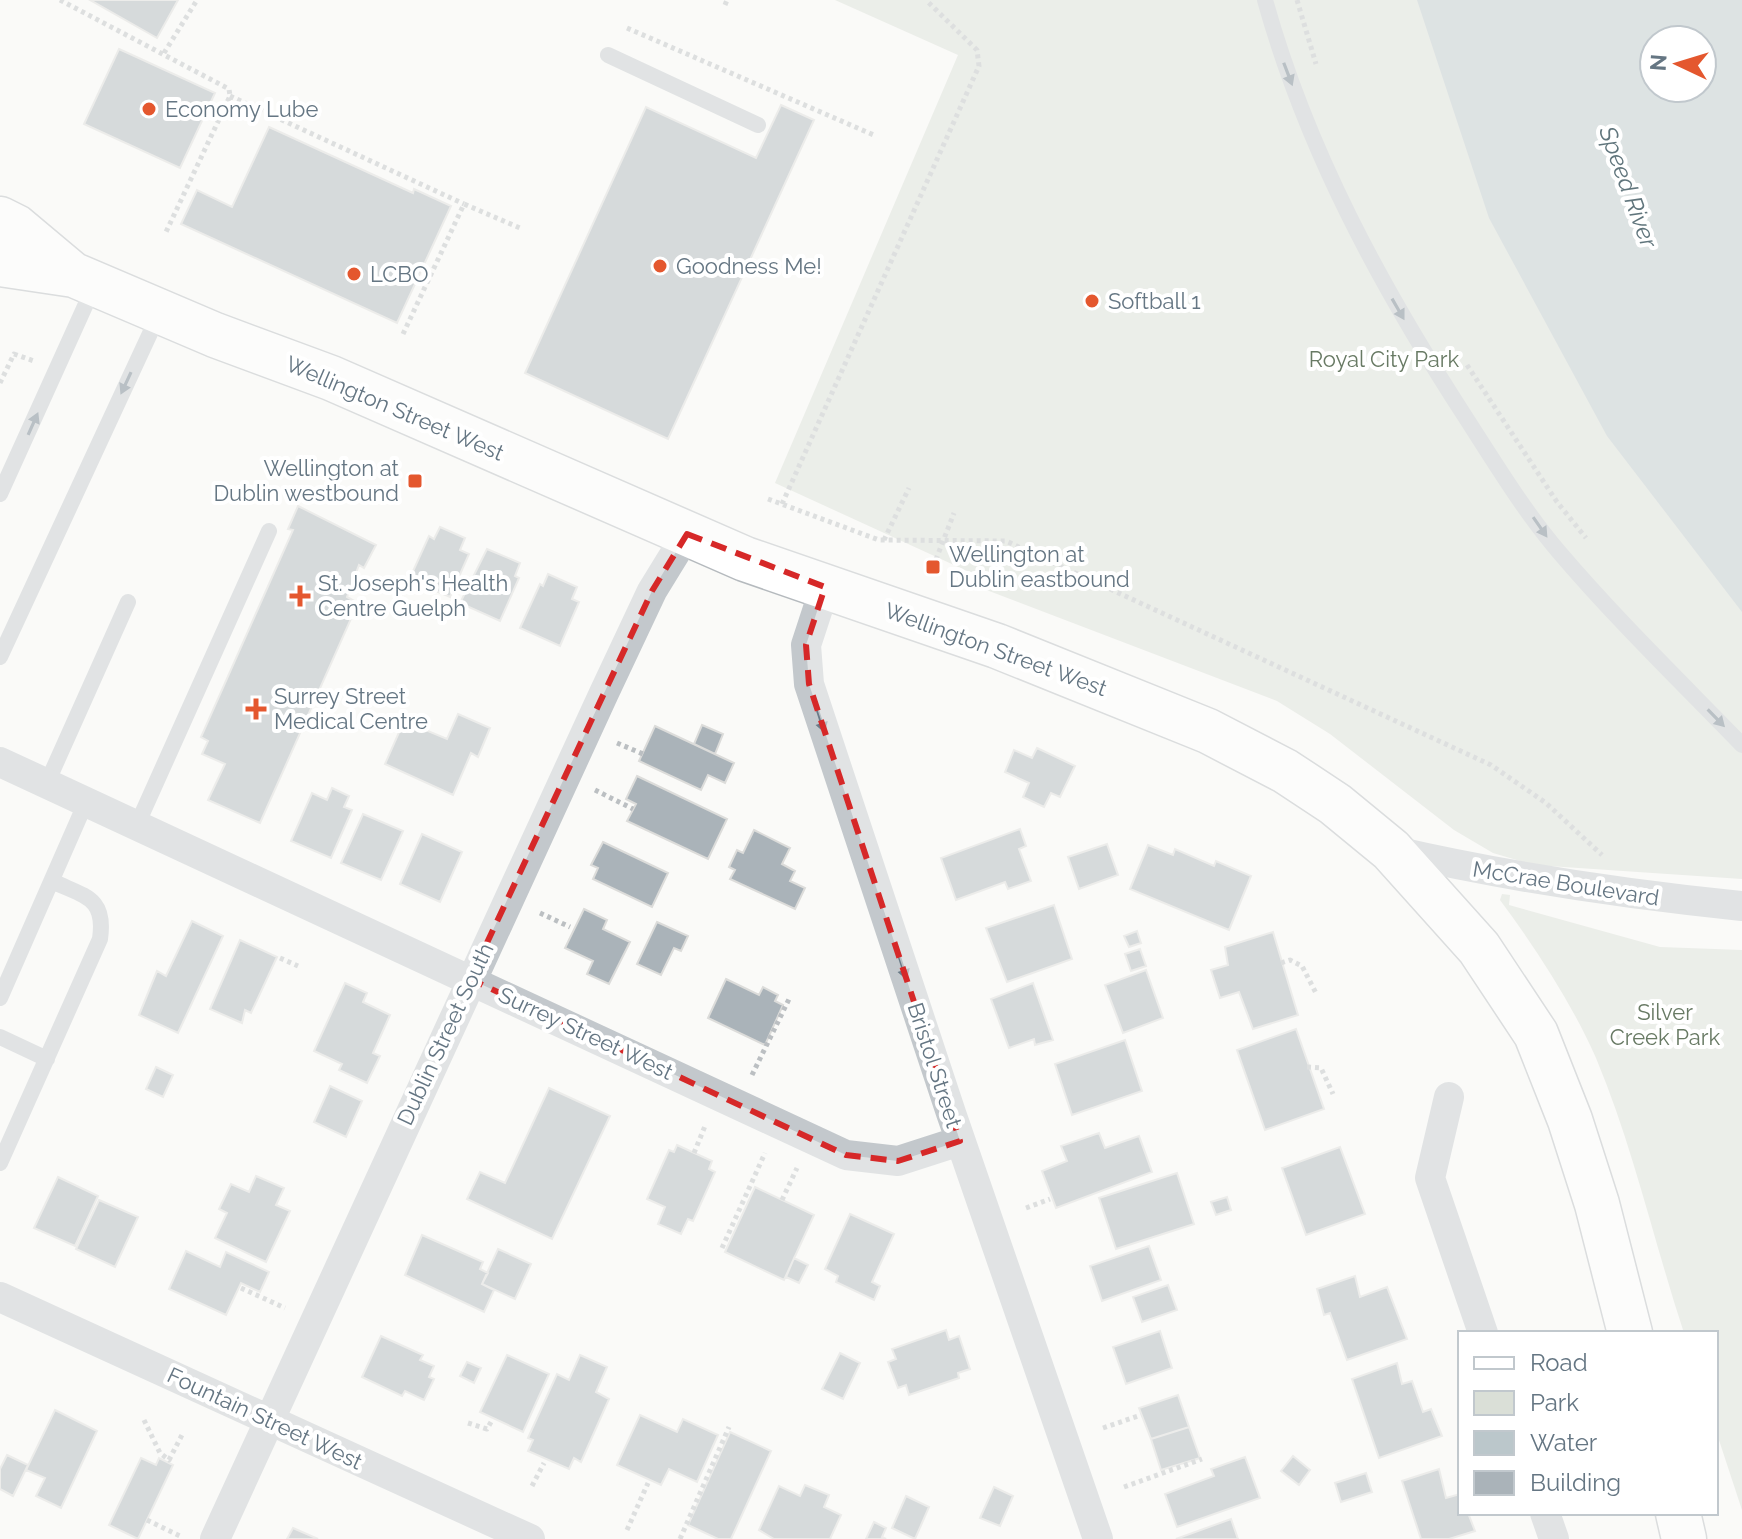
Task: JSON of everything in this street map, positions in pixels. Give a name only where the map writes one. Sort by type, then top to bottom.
[{"type":"main road","name":"Wellington Street West","points":[[0,219],[16,227],[85,280]]},
{"type":"main road","name":"Wellington Street West","points":[[0,264],[85,280],[331,378],[687,534],[825,587],[997,646],[1221,737],[1310,788],[1391,850],[1479,948],[1536,1034],[1570,1120],[1597,1204],[1629,1331]]},
{"type":"main road","points":[[1678,1515],[1684,1539]]},
{"type":"street","name":"Dublin Street South","points":[[215,1539],[470,979],[652,591],[687,534]]},
{"type":"street","name":"Bristol Street","points":[[825,587],[806,645],[809,684],[960,1141],[1098,1539]]},
{"type":"street","name":"Surrey Street West","points":[[0,762],[846,1155],[871,1161],[898,1161],[960,1141]]},
{"type":"street","name":"McCrae Boulevard","points":[[1391,850],[1495,874],[1622,894],[1742,906]]},
{"type":"street","points":[[1449,1097],[1430,1178],[1482,1331]]},
{"type":"street","name":"Fountain Street West","points":[[0,1297],[530,1539]]},
{"type":"street","points":[[1546,1515],[1554,1539]]},
{"type":"lane","points":[[1265,0],[1279,52],[1316,147],[1372,264],[1441,380],[1558,551],[1742,745]]},
{"type":"lane","points":[[608,55],[758,125]]},
{"type":"lane","points":[[0,494],[85,280]]},
{"type":"lane","points":[[0,657],[160,312]]},
{"type":"lane","points":[[0,472],[17,457]]},
{"type":"lane","points":[[137,825],[269,531]]},
{"type":"lane","points":[[47,783],[128,602]]},
{"type":"lane","points":[[0,998],[86,802]]},
{"type":"lane","points":[[0,1163],[100,939],[102,911],[96,903],[52,881]]},
{"type":"lane","points":[[0,1037],[47,1059]]},
{"type":"path","points":[[60,0],[229,89],[230,96],[166,232]]},
{"type":"path","points":[[164,53],[197,0]]},
{"type":"path","points":[[782,504],[979,66],[977,50],[926,0]]},
{"type":"path","points":[[1297,0],[1319,73]]},
{"type":"path","points":[[627,28],[876,136]]},
{"type":"path","points":[[230,96],[520,228]]},
{"type":"path","points":[[403,334],[464,204]]},
{"type":"path","points":[[0,383],[14,354],[34,362],[40,350]]},
{"type":"path","points":[[1463,358],[1557,502],[1591,545]]},
{"type":"path","points":[[884,540],[909,488]]},
{"type":"path","points":[[768,499],[884,540],[941,543],[1006,541],[1491,765],[1546,803],[1605,857],[1622,894]]},
{"type":"path","points":[[933,567],[954,513]]},
{"type":"path","points":[[617,743],[643,754]]},
{"type":"path","points":[[595,790],[633,809]]},
{"type":"path","points":[[540,913],[570,927]]},
{"type":"path","points":[[280,958],[298,966]]},
{"type":"path","points":[[1281,963],[1290,960],[1302,966],[1317,995]]},
{"type":"path","points":[[738,1105],[790,997]]},
{"type":"path","points":[[1307,1067],[1321,1068],[1333,1094]]},
{"type":"path","points":[[694,1153],[705,1126]]},
{"type":"path","points":[[722,1248],[765,1153]]},
{"type":"path","points":[[782,1200],[797,1168]]},
{"type":"path","points":[[1026,1208],[1050,1199]]},
{"type":"path","points":[[241,1288],[285,1308]]},
{"type":"path","points":[[1103,1428],[1141,1415]]},
{"type":"path","points":[[144,1420],[160,1453],[169,1460],[183,1433]]},
{"type":"path","points":[[468,1423],[480,1430],[487,1429],[491,1422]]},
{"type":"path","points":[[680,1539],[729,1427]]},
{"type":"path","points":[[1124,1487],[1202,1459]]},
{"type":"path","points":[[532,1486],[544,1463]]},
{"type":"path","points":[[627,1530],[648,1483]]},
{"type":"path","points":[[147,1520],[180,1536]]},
{"type":"highlighted area","points":[[687,534],[825,587],[806,645],[809,684],[960,1141],[898,1161],[846,1155],[470,979],[652,591]]},
{"type":"green space","name":"Royal City Park","points":[[835,0],[1742,0],[1742,879],[1534,865],[1493,853],[1454,830],[1330,734],[1277,701],[976,586],[978,576],[775,483],[958,55]]},
{"type":"green space","name":"Silver Creek Park","points":[[1502,894],[1510,895],[1509,905],[1660,947],[1742,950],[1742,1510],[1718,1437],[1718,1331],[1683,1331],[1632,1160],[1596,1058],[1552,977],[1500,900]]},
{"type":"water","name":"Speed River","points":[[1417,0],[1742,0],[1742,612],[1607,436],[1489,218]]},
{"type":"building","points":[[90,0],[178,0],[157,38]]},
{"type":"building","name":"Economy Lube","points":[[119,49],[215,93],[180,168],[84,124]]},
{"type":"building","name":"Goodness Me!","points":[[781,105],[814,120],[668,439],[525,373],[646,107],[756,158]]},
{"type":"building","name":"LCBO","points":[[269,127],[413,193],[414,189],[451,206],[397,323],[181,224],[197,190],[232,207]]},
{"type":"building","points":[[298,506],[376,545],[364,568],[359,565],[347,597],[358,603],[260,823],[208,800],[225,764],[202,754],[208,741],[201,737],[293,530],[288,529]]},
{"type":"building","points":[[440,527],[465,538],[460,550],[469,554],[450,597],[409,580],[429,536],[434,539]]},
{"type":"building","points":[[487,549],[520,563],[515,576],[519,578],[500,621],[460,603]]},
{"type":"building","points":[[548,574],[577,587],[572,599],[579,602],[560,646],[520,628],[540,584],[543,586]]},
{"type":"building","points":[[458,714],[490,728],[478,757],[471,753],[453,795],[385,764],[404,721],[447,739]]},
{"type":"building","points":[[702,725],[723,734],[715,754],[694,744]]},
{"type":"building","points":[[655,726],[734,763],[725,783],[708,775],[701,790],[639,761]]},
{"type":"building","points":[[1037,748],[1075,766],[1060,797],[1051,793],[1044,807],[1023,797],[1029,783],[1005,772],[1014,750],[1032,758]]},
{"type":"building","points":[[637,776],[727,819],[708,859],[627,821],[636,804],[626,799]]},
{"type":"building","points":[[332,788],[349,796],[344,807],[352,810],[331,858],[291,841],[312,793],[327,800]]},
{"type":"building","points":[[363,814],[403,831],[381,880],[341,863]]},
{"type":"building","points":[[1020,829],[1026,846],[1019,849],[1031,881],[1008,889],[1005,882],[956,900],[941,858]]},
{"type":"building","points":[[754,830],[790,848],[782,864],[795,871],[790,881],[805,888],[795,909],[730,879],[735,870],[729,867],[737,850],[743,853]]},
{"type":"building","points":[[422,834],[462,852],[440,902],[400,884]]},
{"type":"building","points":[[603,842],[668,873],[652,907],[593,879],[598,868],[591,865]]},
{"type":"building","points":[[1107,844],[1118,875],[1079,889],[1068,857]]},
{"type":"building","points":[[1148,845],[1173,855],[1175,849],[1214,866],[1216,861],[1251,876],[1229,930],[1130,889]]},
{"type":"building","points":[[1054,905],[1072,959],[1007,982],[986,928]]},
{"type":"building","points":[[584,909],[607,920],[603,929],[630,942],[609,984],[587,974],[593,961],[565,948]]},
{"type":"building","points":[[192,921],[223,936],[178,1033],[139,1015],[157,971],[166,976]]},
{"type":"building","points":[[657,922],[688,936],[681,951],[674,948],[661,975],[637,964]]},
{"type":"building","points":[[1137,931],[1141,943],[1129,947],[1124,936]]},
{"type":"building","points":[[1273,932],[1298,1015],[1253,1029],[1239,992],[1220,998],[1211,970],[1228,965],[1225,947]]},
{"type":"building","points":[[240,940],[277,957],[251,1013],[245,1010],[242,1023],[210,1009]]},
{"type":"building","points":[[1140,949],[1146,966],[1131,971],[1125,954]]},
{"type":"building","points":[[1146,970],[1163,1018],[1123,1033],[1105,985]]},
{"type":"building","points":[[726,979],[759,995],[763,987],[778,995],[775,1001],[783,1005],[765,1045],[708,1018]]},
{"type":"building","points":[[345,983],[367,993],[363,1002],[390,1015],[373,1053],[380,1056],[367,1083],[339,1070],[342,1064],[314,1051]]},
{"type":"building","points":[[1033,983],[1053,1040],[1035,1045],[1034,1039],[1009,1048],[991,999]]},
{"type":"building","points":[[1296,1029],[1324,1109],[1265,1130],[1237,1050]]},
{"type":"building","points":[[1125,1040],[1142,1091],[1072,1115],[1055,1064]]},
{"type":"building","points":[[156,1067],[173,1075],[163,1097],[146,1089]]},
{"type":"building","points":[[330,1086],[362,1101],[346,1137],[314,1122]]},
{"type":"building","points":[[549,1088],[610,1116],[552,1239],[467,1199],[480,1172],[505,1183]]},
{"type":"building","points":[[1099,1133],[1105,1148],[1139,1136],[1152,1172],[1056,1208],[1042,1171],[1067,1161],[1061,1146]]},
{"type":"building","points":[[677,1145],[712,1161],[709,1169],[715,1172],[693,1221],[688,1219],[681,1234],[658,1224],[665,1207],[647,1199],[669,1150],[674,1152]]},
{"type":"building","points":[[1340,1147],[1365,1214],[1306,1235],[1282,1168]]},
{"type":"building","points":[[1177,1173],[1194,1224],[1116,1249],[1099,1198]]},
{"type":"building","points":[[256,1176],[284,1188],[276,1205],[290,1211],[266,1262],[215,1238],[227,1213],[219,1209],[231,1184],[249,1192]]},
{"type":"building","points":[[58,1177],[98,1196],[75,1246],[34,1228]]},
{"type":"building","points":[[755,1187],[814,1215],[784,1280],[725,1252]]},
{"type":"building","points":[[1227,1197],[1231,1210],[1216,1215],[1211,1202]]},
{"type":"building","points":[[99,1200],[138,1217],[115,1267],[76,1249]]},
{"type":"building","points":[[850,1214],[894,1234],[872,1282],[880,1286],[874,1300],[836,1282],[838,1276],[825,1269]]},
{"type":"building","points":[[422,1235],[483,1262],[480,1269],[488,1273],[482,1284],[494,1290],[484,1312],[405,1275]]},
{"type":"building","points":[[1149,1246],[1161,1280],[1102,1301],[1090,1266]]},
{"type":"building","points":[[498,1249],[531,1264],[515,1299],[482,1284]]},
{"type":"building","points":[[186,1251],[220,1267],[226,1252],[269,1272],[260,1292],[241,1283],[226,1315],[169,1289]]},
{"type":"building","points":[[794,1258],[808,1265],[799,1283],[786,1277]]},
{"type":"building","points":[[1355,1276],[1360,1297],[1387,1287],[1407,1339],[1347,1360],[1330,1313],[1324,1315],[1317,1289]]},
{"type":"building","points":[[1168,1285],[1177,1310],[1142,1322],[1133,1297]]},
{"type":"building","points":[[946,1330],[949,1340],[959,1336],[970,1369],[958,1373],[959,1378],[909,1395],[906,1385],[898,1388],[888,1362],[896,1359],[892,1349]]},
{"type":"building","points":[[1160,1331],[1172,1368],[1126,1384],[1113,1347]]},
{"type":"building","points":[[381,1336],[423,1355],[420,1360],[434,1366],[429,1377],[434,1379],[424,1400],[405,1391],[402,1396],[362,1377]]},
{"type":"building","points":[[840,1353],[860,1363],[843,1399],[822,1389]]},
{"type":"building","points":[[507,1355],[549,1374],[523,1432],[480,1412]]},
{"type":"building","points":[[580,1355],[607,1367],[596,1392],[609,1399],[581,1462],[574,1458],[569,1469],[528,1451],[533,1440],[528,1438],[557,1374],[569,1380]]},
{"type":"building","points":[[467,1362],[481,1368],[474,1383],[460,1376]]},
{"type":"building","points":[[1397,1363],[1402,1384],[1412,1381],[1423,1412],[1431,1409],[1442,1436],[1379,1458],[1352,1379]]},
{"type":"building","points":[[1178,1395],[1189,1427],[1151,1439],[1139,1408]]},
{"type":"building","points":[[55,1410],[97,1431],[61,1508],[36,1496],[45,1478],[26,1470]]},
{"type":"building","points":[[640,1415],[677,1432],[683,1419],[718,1435],[697,1482],[669,1469],[661,1485],[617,1465]]},
{"type":"building","points":[[1189,1427],[1200,1458],[1161,1470],[1151,1439]]},
{"type":"building","points":[[730,1432],[771,1451],[731,1539],[718,1539],[688,1525]]},
{"type":"building","points":[[7,1455],[28,1465],[13,1496],[0,1489],[0,1469]]},
{"type":"building","points":[[1293,1456],[1310,1470],[1299,1485],[1281,1471]]},
{"type":"building","points":[[1245,1457],[1260,1498],[1177,1527],[1165,1494],[1214,1476],[1211,1469]]},
{"type":"building","points":[[141,1458],[156,1465],[159,1458],[173,1465],[138,1539],[109,1525]]},
{"type":"building","points":[[1439,1469],[1446,1498],[1458,1495],[1458,1515],[1469,1515],[1475,1531],[1449,1539],[1421,1539],[1402,1481]]},
{"type":"building","points":[[1366,1473],[1372,1492],[1341,1502],[1335,1483]]},
{"type":"building","points":[[805,1485],[829,1495],[824,1507],[841,1515],[830,1539],[774,1539],[759,1530],[779,1486],[800,1496]]},
{"type":"building","points":[[994,1487],[1013,1496],[1000,1526],[980,1518]]},
{"type":"building","points":[[906,1496],[929,1507],[915,1539],[892,1528]]},
{"type":"building","points":[[1231,1519],[1238,1539],[1176,1539]]},
{"type":"building","points":[[874,1522],[886,1528],[882,1537],[886,1539],[866,1539]]},
{"type":"building","points":[[293,1528],[318,1539],[287,1539]]},
{"type":"place","name":"Economy Lube","points":[[149,109]]},
{"type":"place","name":"Goodness Me!","points":[[660,266]]},
{"type":"place","name":"LCBO","points":[[354,274]]},
{"type":"place","name":"Softball 1","points":[[1092,301]]},
{"type":"place","name":"Wellington at Dublin westbound","points":[[415,481]]},
{"type":"place","name":"Wellington at Dublin eastbound","points":[[933,567]]},
{"type":"place","name":"St. Joseph's Health Centre Guelph","points":[[300,596]]},
{"type":"place","name":"Surrey Street Medical Centre","points":[[256,709]]}]
